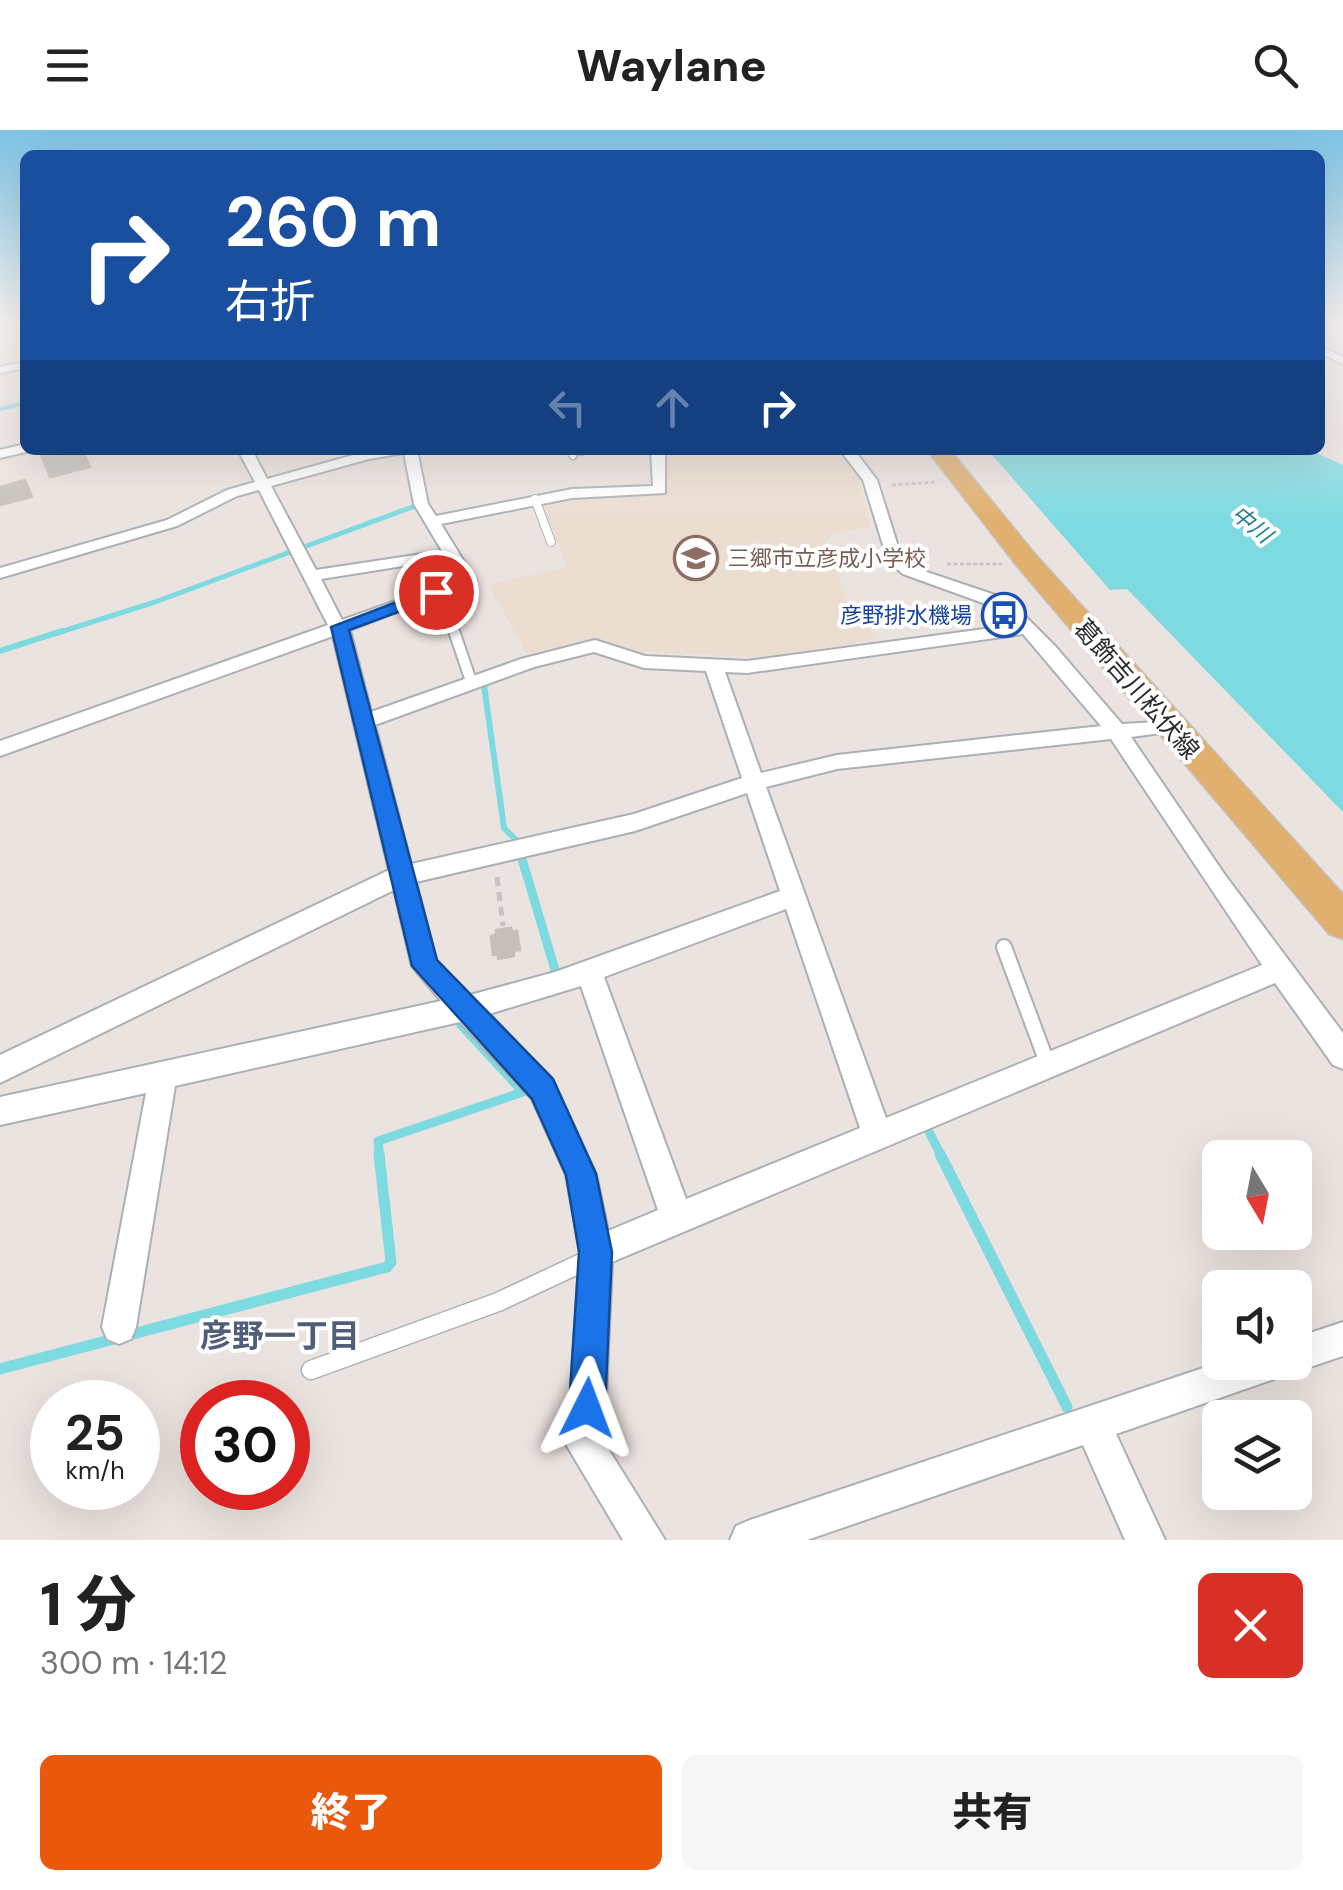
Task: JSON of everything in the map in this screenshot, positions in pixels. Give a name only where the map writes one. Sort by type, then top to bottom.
[{"type":"main road","name":"葛飾吉川松伏線","points":[[942,455],[1026,560],[1343,922]]},
{"type":"street","points":[[248,455],[339,628],[425,966],[542,1089],[581,1174],[596,1254],[585,1446],[646,1540]]},
{"type":"street","points":[[0,573],[172,524],[232,493],[364,455]]},
{"type":"street","points":[[0,749],[468,581],[421,504],[411,455]]},
{"type":"street","points":[[431,522],[604,487],[660,490],[658,455]]},
{"type":"street","points":[[851,455],[872,486],[894,558],[909,571],[992,600],[1028,628],[1117,732],[1216,882],[1343,1056]]},
{"type":"street","points":[[311,576],[450,554]]},
{"type":"street","points":[[364,722],[528,663],[594,646],[644,662],[747,667],[1028,628]]},
{"type":"street","points":[[713,666],[876,1136]]},
{"type":"street","points":[[0,1069],[400,876],[635,822],[836,762],[1169,726]]},
{"type":"street","points":[[0,1111],[467,1008],[590,972],[793,896]]},
{"type":"street","points":[[596,1254],[676,1216],[1280,969]]},
{"type":"street","points":[[590,972],[676,1216]]},
{"type":"street","points":[[118,1326],[163,1076]]},
{"type":"street","points":[[1312,1350],[1343,1339]]},
{"type":"street","points":[[750,1540],[1222,1380]]},
{"type":"street","points":[[1092,1425],[1144,1540]]},
{"type":"lane","points":[[535,499],[552,542]]},
{"type":"lane","points":[[450,622],[472,684]]},
{"type":"lane","points":[[1004,947],[1048,1065]]},
{"type":"lane","points":[[311,1370],[498,1302],[596,1254]]},
{"type":"path","points":[[872,486],[963,480]]},
{"type":"path","points":[[943,581],[940,564],[982,567],[1026,560]]},
{"type":"path","points":[[494,854],[504,926]]},
{"type":"shaded area","name":"三郷市立彦成小学校","points":[[840,455],[858,475],[870,527],[834,533],[824,543],[847,596],[876,639],[769,658],[630,651],[594,639],[527,654],[489,585],[567,567],[542,503],[608,493],[667,495],[664,457]]},
{"type":"water","name":"中川","points":[[992,455],[1321,455],[1343,465],[1343,812],[1127,589],[1110,590]]},
{"type":"building","points":[[41,455],[84,455],[90,467],[50,477]]},
{"type":"building","points":[[25,480],[32,497],[0,505],[0,487]]},
{"type":"building","points":[[511,928],[512,932],[517,931],[520,950],[514,951],[514,956],[498,959],[498,954],[493,955],[491,936],[496,935],[496,930]]},
{"type":"waterway","points":[[0,409],[20,404]]},
{"type":"waterway","points":[[54,634],[155,602],[415,506]]},
{"type":"waterway","points":[[0,651],[62,631]]},
{"type":"waterway","points":[[484,685],[504,828],[516,840],[522,861]]},
{"type":"waterway","points":[[522,859],[556,973],[552,975]]},
{"type":"waterway","points":[[380,1157],[378,1141],[523,1092],[461,1025],[466,1014]]},
{"type":"waterway","points":[[928,1130],[942,1157]]},
{"type":"waterway","points":[[0,1369],[387,1267],[391,1262],[379,1154]]},
{"type":"waterway","points":[[940,1154],[1067,1407]]},
{"type":"place","name":"三郷市立彦成小学校","points":[[696,558]]},
{"type":"place","name":"彦野排水機場","points":[[1004,615]]},
{"type":"district","name":"彦野一丁目","points":[[280,1336]]},
{"type":"route","points":[[436,592],[340,627],[425,966],[542,1089],[581,1174],[596,1252],[587,1408]]}]
